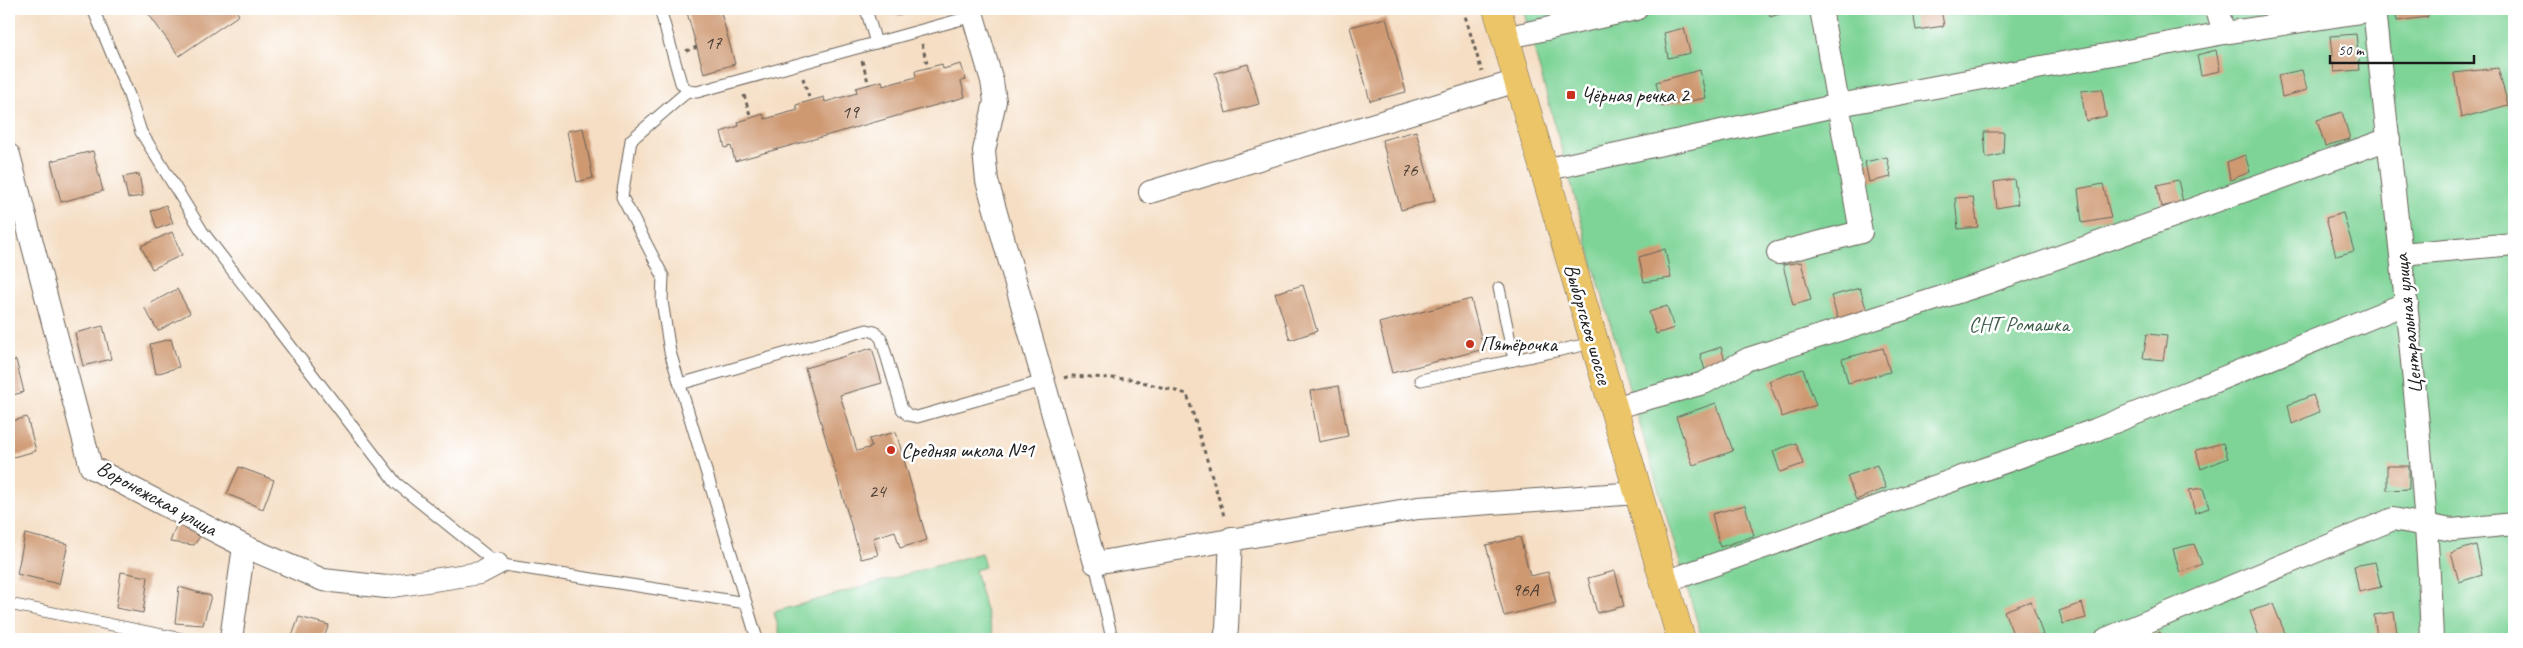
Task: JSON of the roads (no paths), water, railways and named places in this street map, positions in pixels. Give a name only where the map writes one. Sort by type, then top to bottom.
[{"type":"main road","name":"Выборгское шоссе","points":[[1497,9],[1681,639]]},
{"type":"street","points":[[1505,38],[1636,9]]},
{"type":"street","points":[[1778,253],[1861,232],[1821,9]]},
{"type":"street","points":[[2217,9],[2224,33]]},
{"type":"street","points":[[1544,170],[1839,105],[2224,33],[2374,9]]},
{"type":"street","name":"Центральная улица","points":[[2374,9],[2407,303],[2427,524],[2432,639]]},
{"type":"street","points":[[972,12],[992,81],[995,101],[984,152],[987,181],[1095,563],[1230,538],[1418,508],[1638,493]]},
{"type":"street","points":[[1150,192],[1517,82]]},
{"type":"street","points":[[1613,408],[1704,383],[1748,359],[1989,282],[2389,139]]},
{"type":"street","name":"Воронежская улица","points":[[9,155],[92,467],[244,546],[323,580],[386,588],[480,573],[497,564]]},
{"type":"street","points":[[2401,254],[2514,244]]},
{"type":"street","points":[[1664,582],[2096,430],[2407,303]]},
{"type":"street","points":[[2106,639],[2393,518],[2452,530],[2514,524]]},
{"type":"street","points":[[1225,639],[1230,538]]},
{"type":"street","points":[[231,639],[244,546]]},
{"type":"lane","points":[[93,9],[129,95],[141,132],[202,231],[396,483],[497,564],[746,603]]},
{"type":"lane","points":[[660,9],[681,83],[688,91],[697,92],[918,31],[972,12]]},
{"type":"lane","points":[[866,9],[876,43]]},
{"type":"lane","points":[[688,91],[631,140],[622,197],[663,276],[662,301],[670,352],[757,639]]},
{"type":"lane","points":[[1499,288],[1514,360]]},
{"type":"lane","points":[[680,384],[867,330],[875,332],[881,338],[902,409],[908,415],[917,417],[1044,381]]},
{"type":"lane","points":[[1421,380],[1593,343]]},
{"type":"lane","points":[[1095,563],[1112,639]]},
{"type":"lane","points":[[9,604],[182,639]]},
{"type":"place","name":"Чёрная речка 2","points":[[1571,95]]},
{"type":"place","name":"Пятёрочка","points":[[1470,344]]},
{"type":"place","name":"Средняя школа №1","points":[[891,450]]},
{"type":"park label","name":"СНТ Ромашка","points":[[2019,324]]}]
